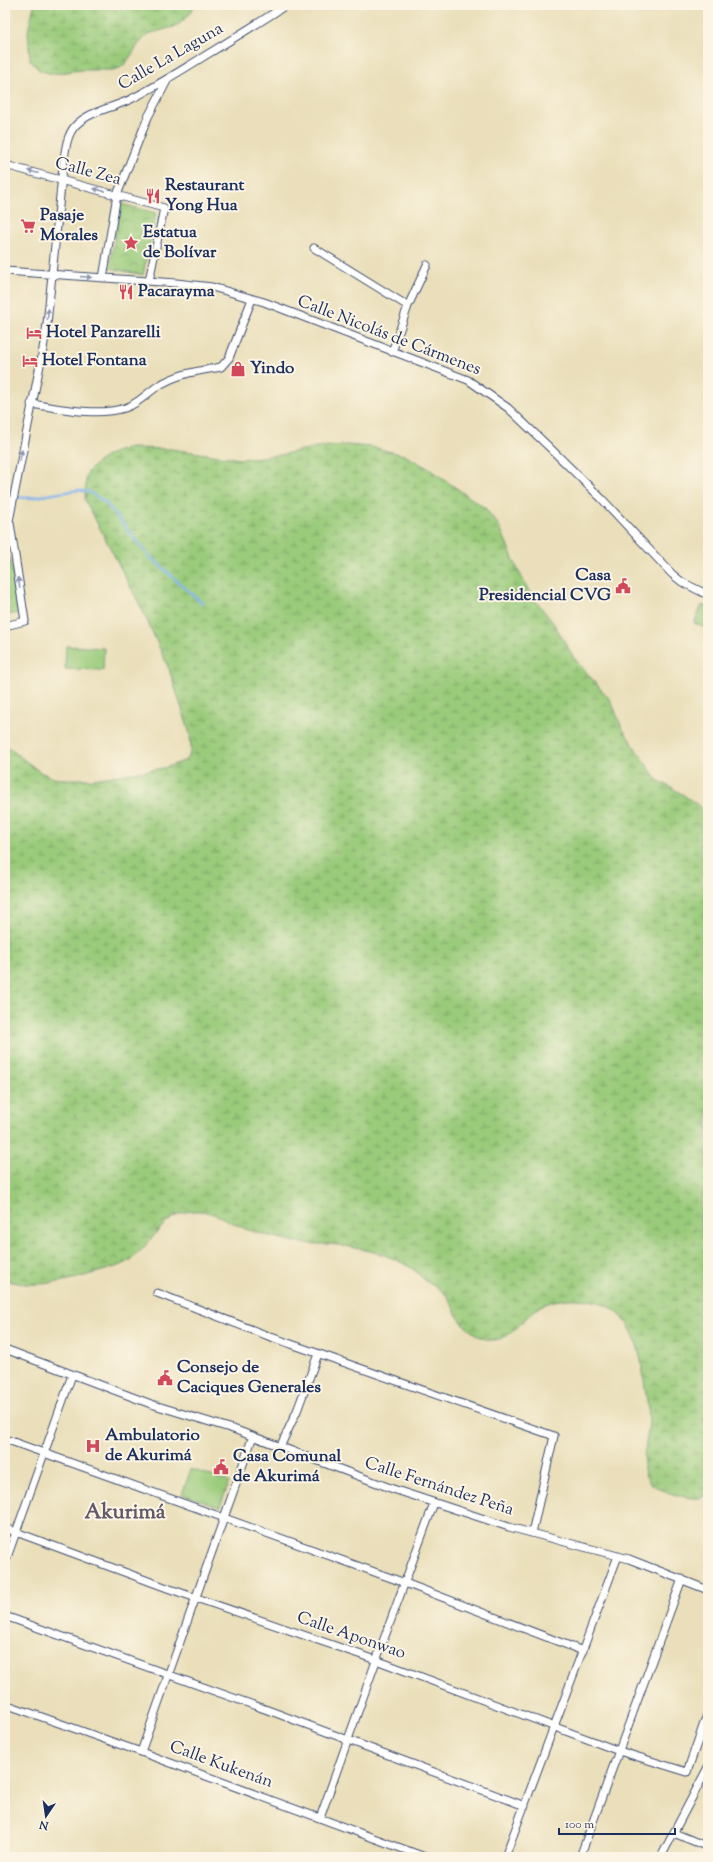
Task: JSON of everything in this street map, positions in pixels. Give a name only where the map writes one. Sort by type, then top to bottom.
[{"type":"street","name":"Calle La Laguna","points":[[10,517],[44,341],[62,180],[70,136],[76,125],[93,114],[132,99],[243,33],[286,5]]},
{"type":"street","points":[[102,278],[117,195],[148,117],[168,78]]},
{"type":"street","name":"Calle Zea","points":[[5,165],[164,208],[149,281]]},
{"type":"street","points":[[314,248],[408,306]]},
{"type":"street","points":[[392,352],[408,306],[427,265]]},
{"type":"street","name":"Calle Nicolás de Cármenes","points":[[5,271],[212,287],[252,299],[468,380],[508,408],[602,499],[672,574],[682,582],[708,595]]},
{"type":"street","points":[[31,404],[87,411],[124,408],[135,403],[158,385],[172,378],[194,371],[221,367],[229,358],[252,299]]},
{"type":"street","points":[[5,541],[10,517]]},
{"type":"street","points":[[5,626],[25,622],[10,517]]},
{"type":"street","points":[[157,1293],[318,1354],[554,1436],[532,1533]]},
{"type":"street","name":"Calle Fernández Peña","points":[[5,1349],[162,1408],[225,1426],[253,1436],[393,1490],[532,1533],[618,1556],[649,1566],[708,1590]]},
{"type":"street","points":[[280,1447],[297,1411],[318,1354]]},
{"type":"street","points":[[5,1563],[72,1375]]},
{"type":"street","points":[[141,1752],[253,1436]]},
{"type":"street","points":[[5,1440],[224,1517],[405,1583],[584,1651]]},
{"type":"street","points":[[320,1818],[434,1503]]},
{"type":"street","name":"Calle Aponwao","points":[[5,1528],[196,1598],[376,1660],[619,1751],[687,1772],[708,1712]]},
{"type":"street","points":[[505,1857],[584,1651],[618,1556]]},
{"type":"street","points":[[580,1857],[682,1579]]},
{"type":"street","points":[[5,1616],[348,1740],[525,1806]]},
{"type":"street","name":"Calle Kukenán","points":[[5,1704],[141,1752],[425,1857]]},
{"type":"street","points":[[661,1857],[705,1778],[708,1767]]},
{"type":"street","points":[[674,1833],[708,1847]]},
{"type":"green space","points":[[34,5],[195,5],[189,15],[177,26],[148,34],[138,45],[126,63],[120,68],[113,70],[82,70],[52,74],[39,70],[30,60],[28,31]]},
{"type":"green space","points":[[121,204],[156,213],[143,275],[109,268]]},
{"type":"green space","points":[[347,445],[372,447],[404,455],[426,467],[485,508],[500,527],[517,568],[531,595],[554,624],[574,658],[611,701],[622,728],[656,779],[682,794],[708,812],[708,1189],[702,1203],[700,1217],[702,1231],[708,1245],[708,1494],[701,1498],[689,1498],[657,1488],[648,1480],[645,1474],[644,1459],[649,1427],[649,1412],[643,1370],[635,1338],[628,1325],[619,1314],[607,1306],[591,1301],[571,1299],[555,1301],[533,1311],[511,1333],[504,1337],[497,1340],[485,1339],[465,1326],[455,1312],[449,1299],[442,1291],[427,1282],[404,1263],[383,1255],[350,1247],[329,1244],[301,1243],[278,1238],[247,1230],[217,1215],[201,1211],[183,1213],[174,1217],[159,1230],[132,1259],[117,1266],[78,1278],[54,1283],[29,1284],[5,1280],[5,745],[40,772],[54,778],[61,779],[93,779],[164,768],[184,761],[189,756],[191,749],[190,734],[169,669],[142,609],[85,500],[86,478],[88,472],[98,462],[110,454],[126,448],[171,449],[241,459],[280,455],[316,447]]},
{"type":"green space","points":[[10,557],[19,613],[5,615],[5,572]]},
{"type":"green space","points":[[702,605],[708,607],[708,629],[694,623]]},
{"type":"green space","points":[[66,646],[104,648],[103,670],[65,669]]},
{"type":"green space","points":[[191,1469],[229,1482],[220,1507],[182,1494]]},
{"type":"waterway","points":[[5,497],[29,498],[78,490],[89,492],[105,502],[148,555],[202,603]]},
{"type":"place","name":"Restaurant Yong Hua","points":[[153,196]]},
{"type":"place","name":"Pasaje Morales","points":[[28,226]]},
{"type":"place","name":"Estatua de Bolívar","points":[[131,243]]},
{"type":"place","name":"Pacarayma","points":[[126,292]]},
{"type":"place","name":"Hotel Panzarelli","points":[[34,333]]},
{"type":"place","name":"Hotel Fontana","points":[[30,361]]},
{"type":"place","name":"Yindo","points":[[238,369]]},
{"type":"place","name":"Casa Presidencial CVG","points":[[623,586]]},
{"type":"place","name":"Consejo de Caciques Generales","points":[[165,1378]]},
{"type":"place","name":"Ambulatorio de Akurimá","points":[[93,1446]]},
{"type":"place","name":"Casa Comunal de Akurimá","points":[[221,1467]]},
{"type":"district","name":"Akurimá","points":[[125,1513]]}]
